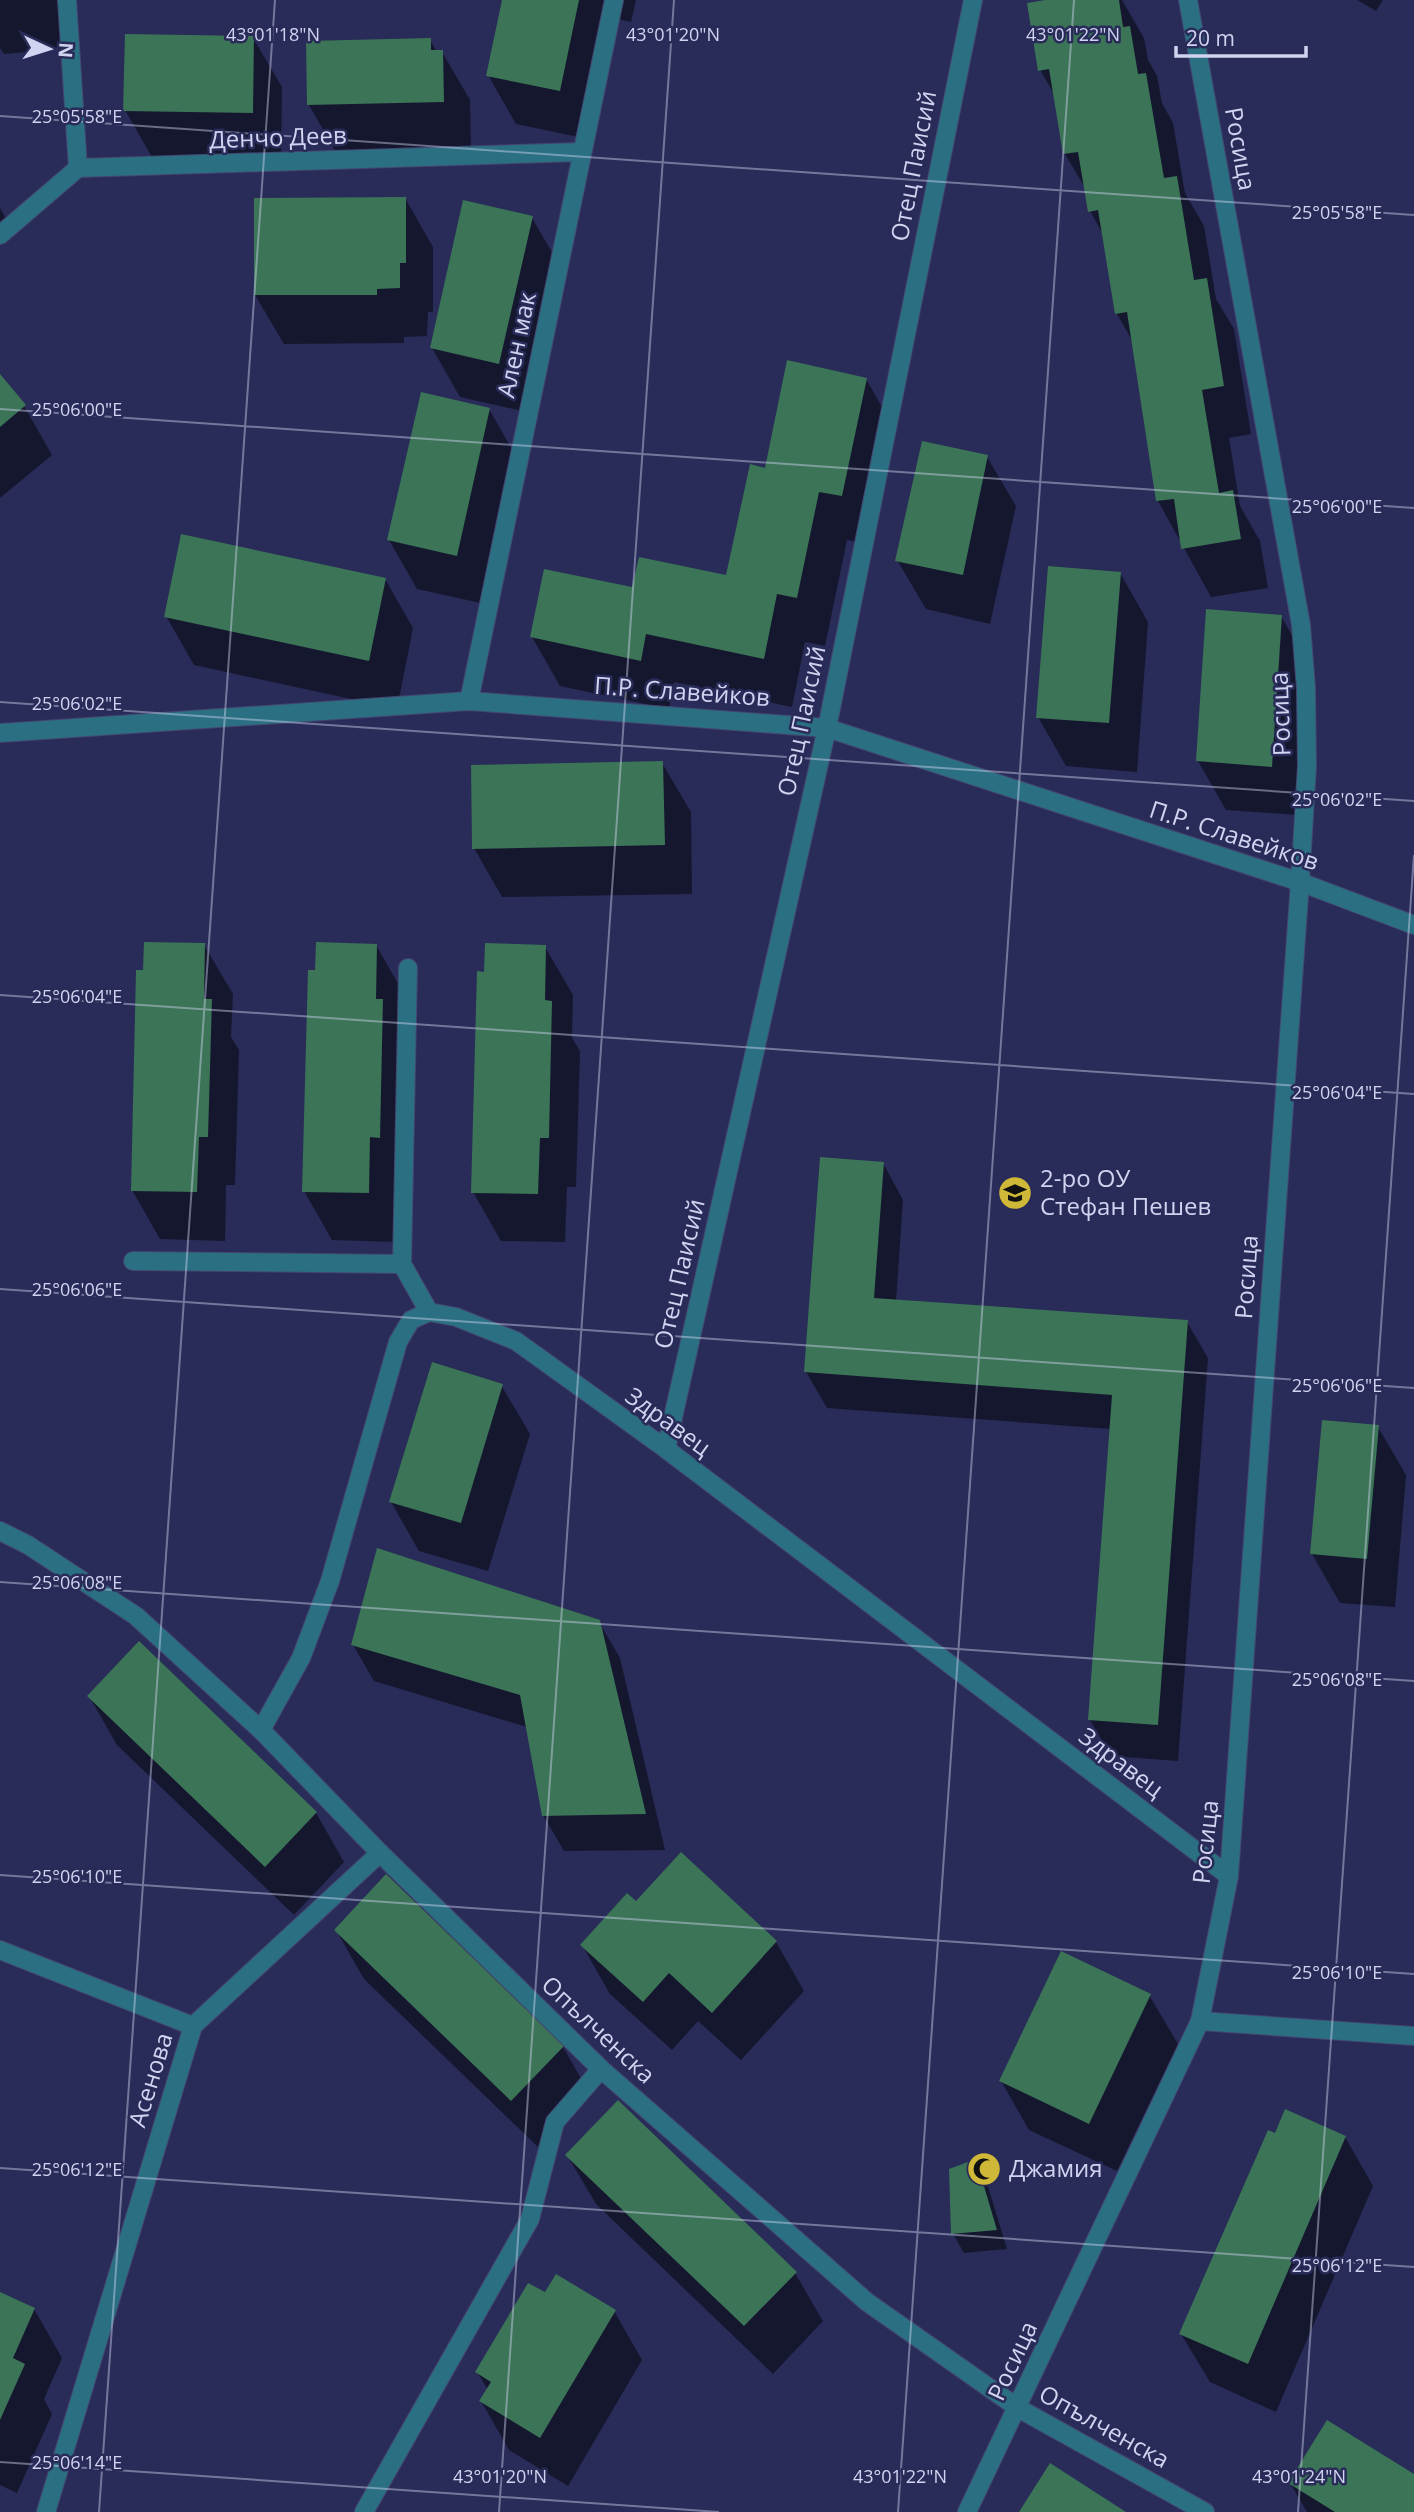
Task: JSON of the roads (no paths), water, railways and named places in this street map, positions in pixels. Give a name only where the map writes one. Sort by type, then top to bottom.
[{"type":"street","points":[[0,235],[78,168],[67,0]]},
{"type":"street","name":"Ален мак","points":[[469,701],[614,0]]},
{"type":"street","name":"Отец Паисий","points":[[666,1449],[827,727],[973,0]]},
{"type":"street","name":"Росица","points":[[967,2512],[1200,2021],[1229,1876],[1300,883],[1307,766],[1306,688],[1301,625],[1188,0]]},
{"type":"street","name":"Денчо Деев","points":[[78,168],[582,152]]},
{"type":"street","name":"П.Р. Славейков","points":[[0,733],[469,701],[827,727],[1300,883],[1414,925]]},
{"type":"street","points":[[261,1730],[302,1658],[330,1581],[398,1342],[411,1320],[429,1312],[402,1264],[408,968]]},
{"type":"street","points":[[133,1261],[402,1264]]},
{"type":"street","name":"Здравец","points":[[429,1312],[456,1317],[516,1341],[666,1449],[1229,1876]]},
{"type":"street","name":"Опълченска","points":[[0,1531],[28,1545],[136,1616],[261,1730],[380,1853],[601,2069],[867,2302],[1018,2408],[1205,2512]]},
{"type":"street","name":"Асенова","points":[[46,2512],[193,2026],[380,1853]]},
{"type":"street","points":[[0,1950],[193,2026]]},
{"type":"street","points":[[1200,2021],[1414,2036]]},
{"type":"street","points":[[363,2512],[530,2218],[555,2122],[601,2069]]},
{"type":"place","name":"2-ро ОУ Стефан Пешев","points":[[1015,1193]]},
{"type":"place","name":"Джамия","points":[[984,2169]]}]
